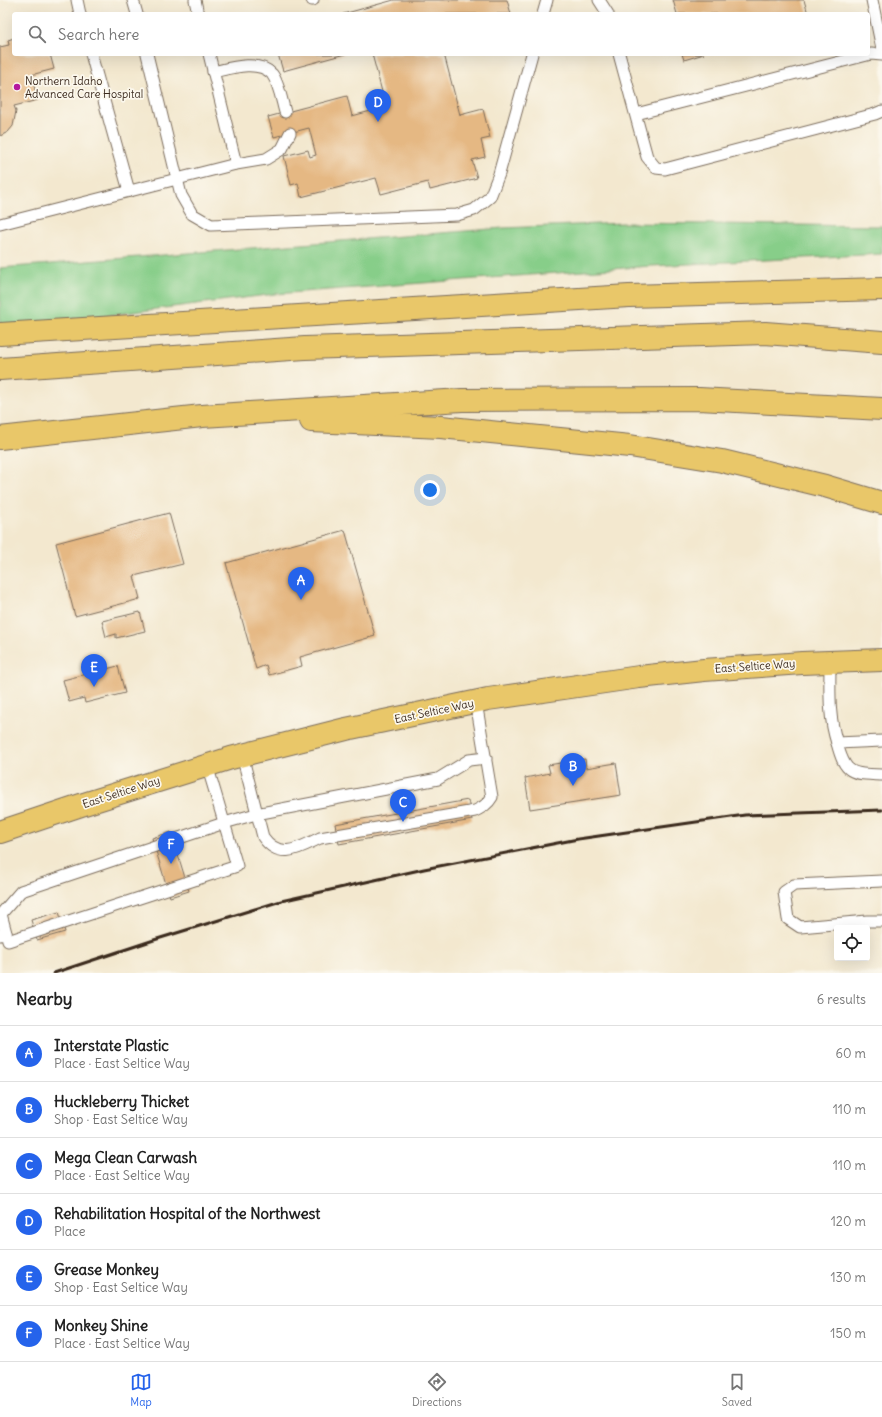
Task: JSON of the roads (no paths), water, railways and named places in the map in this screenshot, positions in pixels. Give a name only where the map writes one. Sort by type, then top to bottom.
[{"type":"main road","points":[[0,334],[629,296],[882,289]]},
{"type":"main road","points":[[0,369],[305,348],[765,333],[882,342]]},
{"type":"main road","points":[[0,438],[202,416],[462,400],[699,400],[882,409]]},
{"type":"main road","points":[[202,416],[441,427],[630,446],[722,461],[825,486],[882,503]]},
{"type":"main road","name":"East Seltice Way","points":[[0,832],[242,755],[346,729],[476,702],[639,677],[704,670],[882,660]]},
{"type":"lane","points":[[77,0],[80,12]]},
{"type":"lane","points":[[133,0],[136,12]]},
{"type":"lane","points":[[195,0],[198,12]]},
{"type":"lane","points":[[543,12],[547,0]]},
{"type":"lane","points":[[599,0],[607,12]]},
{"type":"lane","points":[[872,0],[882,49]]},
{"type":"lane","points":[[870,54],[882,55]]},
{"type":"lane","points":[[92,56],[129,191]]},
{"type":"lane","points":[[146,56],[181,195],[192,214],[211,224],[457,215],[474,210],[490,197],[499,174],[531,56]]},
{"type":"lane","points":[[210,56],[236,164]]},
{"type":"lane","points":[[620,56],[647,157],[656,168],[665,169],[882,111]]},
{"type":"lane","points":[[636,114],[863,56]]},
{"type":"lane","points":[[214,72],[241,66],[261,67],[272,74],[278,87],[285,112]]},
{"type":"lane","points":[[0,224],[236,164],[266,158],[282,149],[290,133]]},
{"type":"lane","points":[[830,662],[829,704],[833,729],[841,760],[848,769],[860,774],[882,775]]},
{"type":"lane","points":[[242,755],[262,837],[268,845],[275,849],[288,851],[299,849],[320,838],[475,811],[490,802],[492,797],[476,702]]},
{"type":"lane","points":[[837,743],[882,741]]},
{"type":"lane","points":[[207,766],[224,823],[237,866],[8,941],[3,934],[1,914],[21,891],[224,823],[256,814],[438,779],[469,760],[486,758]]},
{"type":"lane","points":[[882,881],[794,885],[784,892],[788,918],[800,927],[882,921]]},
{"type":"railway","points":[[54,973],[154,940],[281,901],[424,869],[578,839],[745,815],[882,810]]},
{"type":"place","name":"Northern Idaho Advanced Care Hospital","points":[[17,87]]},
{"type":"place","name":"Rehabilitation Hospital of the Northwest","points":[[378,122]]},
{"type":"place","name":"Interstate Plastic","points":[[301,600]]},
{"type":"place","name":"Grease Monkey","points":[[94,687]]},
{"type":"place","name":"Huckleberry Thicket","points":[[573,786]]},
{"type":"place","name":"Mega Clean Carwash","points":[[403,822]]},
{"type":"place","name":"Monkey Shine","points":[[171,864]]}]
